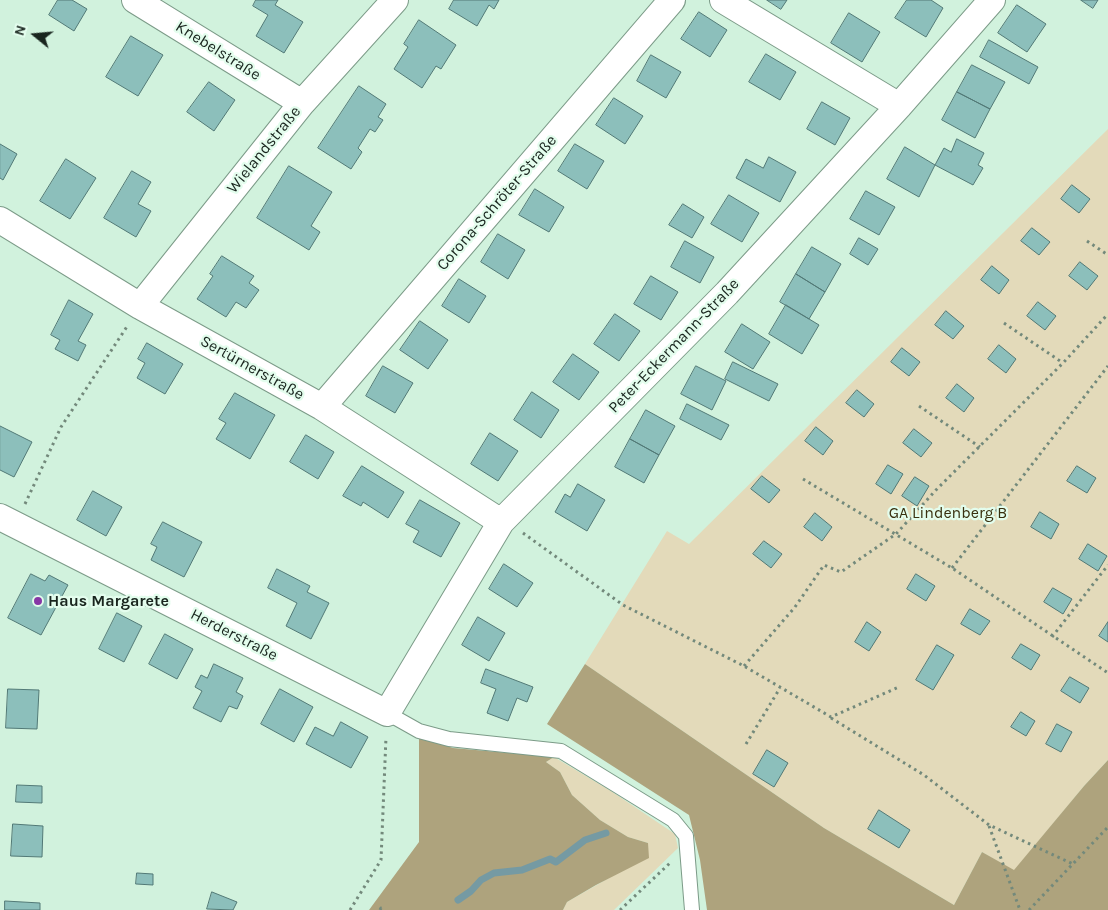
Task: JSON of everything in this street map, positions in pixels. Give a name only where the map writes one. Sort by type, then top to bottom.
[{"type":"street","name":"Knebelstraße","points":[[134,0],[302,103]]},
{"type":"street","name":"Wielandstraße","points":[[140,306],[302,103],[395,0]]},
{"type":"street","name":"Corona-Schröter-Straße","points":[[322,407],[672,0]]},
{"type":"street","points":[[723,0],[899,106]]},
{"type":"street","name":"Peter-Eckermann-Straße","points":[[387,713],[501,522],[727,293],[899,106],[992,0]]},
{"type":"street","name":"Sertürnerstraße","points":[[0,220],[140,306],[322,407],[501,522]]},
{"type":"street","name":"Herderstraße","points":[[0,517],[387,713]]},
{"type":"lane","points":[[387,713],[419,731],[449,739],[561,751],[673,820],[686,836],[692,910]]},
{"type":"path","points":[[1086,241],[1108,255]]},
{"type":"path","points":[[31,490],[61,427],[140,306]]},
{"type":"path","points":[[744,666],[795,607],[824,565],[841,572],[896,534],[936,490],[1063,363],[1108,314]]},
{"type":"path","points":[[1004,324],[1063,363]]},
{"type":"path","points":[[952,568],[1108,366]]},
{"type":"path","points":[[919,406],[980,447]]},
{"type":"path","points":[[803,479],[952,568],[1108,673]]},
{"type":"path","points":[[501,522],[516,528],[623,605],[744,666],[924,775],[989,825],[1073,864]]},
{"type":"path","points":[[1052,637],[1108,565]]},
{"type":"path","points":[[746,744],[780,688]]},
{"type":"path","points":[[830,717],[899,688]]},
{"type":"path","points":[[350,910],[381,860],[387,713]]},
{"type":"path","points":[[989,825],[1020,910]]},
{"type":"path","points":[[1029,910],[1108,827]]},
{"type":"path","points":[[620,910],[686,846]]},
{"type":"path","points":[[380,910],[381,908],[384,910]]},
{"type":"green space","name":"GA Lindenberg B","points":[[1108,129],[1108,760],[1084,786],[1014,871],[982,852],[954,905],[824,828],[585,664],[667,531],[689,544]]},
{"type":"green space","points":[[554,757],[611,791],[675,834],[678,848],[614,910],[563,910],[567,902],[623,870],[648,843],[628,837],[600,820],[572,795],[560,772],[546,762]]},
{"type":"shaded area","points":[[585,664],[824,828],[954,905],[982,852],[1014,870],[1108,760],[1108,910],[707,910],[700,860],[689,815],[547,724]]},
{"type":"shaded area","points":[[419,737],[453,748],[554,757],[546,762],[560,772],[572,795],[600,820],[628,837],[648,843],[649,858],[567,902],[563,910],[369,910],[419,842]]},
{"type":"building","points":[[58,0],[72,0],[87,9],[74,31],[49,15]]},
{"type":"building","points":[[256,0],[278,0],[275,5],[303,22],[284,53],[256,36],[268,15],[253,6]]},
{"type":"building","points":[[454,0],[499,0],[494,9],[489,5],[477,26],[449,9]]},
{"type":"building","points":[[767,0],[787,0],[781,9]]},
{"type":"building","points":[[907,0],[931,0],[943,8],[926,37],[895,18]]},
{"type":"building","points":[[1081,0],[1098,0],[1093,8]]},
{"type":"building","points":[[1017,5],[1046,24],[1027,52],[998,33]]},
{"type":"building","points":[[699,12],[727,30],[710,57],[681,39]]},
{"type":"building","points":[[849,13],[880,32],[862,62],[831,43]]},
{"type":"building","points":[[419,20],[456,45],[441,69],[436,66],[422,88],[394,69],[408,47],[404,44]]},
{"type":"building","points":[[131,36],[163,55],[138,96],[106,77]]},
{"type":"building","points":[[989,40],[1038,67],[1029,84],[980,57]]},
{"type":"building","points":[[766,54],[796,72],[780,100],[749,82]]},
{"type":"building","points":[[651,55],[681,72],[666,98],[637,81]]},
{"type":"building","points":[[972,65],[1005,82],[990,109],[957,92]]},
{"type":"building","points":[[209,82],[235,100],[214,131],[187,112]]},
{"type":"building","points":[[359,86],[386,104],[378,117],[383,120],[375,132],[370,129],[358,148],[362,152],[351,169],[318,148]]},
{"type":"building","points":[[957,92],[990,109],[975,138],[942,120]]},
{"type":"building","points":[[614,98],[643,116],[625,144],[596,125]]},
{"type":"building","points":[[822,102],[850,118],[835,145],[807,129]]},
{"type":"building","points":[[957,139],[984,153],[978,165],[983,168],[973,185],[935,165],[944,148],[951,152]]},
{"type":"building","points":[[0,144],[17,154],[3,180],[0,178]]},
{"type":"building","points":[[575,144],[604,161],[587,189],[558,171]]},
{"type":"building","points":[[905,147],[935,165],[919,197],[887,179]]},
{"type":"building","points":[[769,157],[796,172],[780,202],[736,178],[746,159],[763,168]]},
{"type":"building","points":[[66,159],[96,178],[70,219],[40,201]]},
{"type":"building","points":[[289,166],[332,192],[311,226],[320,232],[309,250],[257,218]]},
{"type":"building","points":[[132,171],[151,182],[138,204],[151,211],[136,237],[104,218]]},
{"type":"building","points":[[1072,185],[1090,199],[1079,213],[1061,199]]},
{"type":"building","points":[[535,189],[564,207],[549,232],[519,215]]},
{"type":"building","points":[[866,191],[895,207],[879,235],[850,219]]},
{"type":"building","points":[[729,195],[759,213],[742,242],[711,224]]},
{"type":"building","points":[[683,204],[704,217],[692,238],[669,225]]},
{"type":"building","points":[[1032,228],[1050,242],[1039,255],[1021,241]]},
{"type":"building","points":[[498,234],[525,250],[508,279],[481,262]]},
{"type":"building","points":[[859,238],[878,249],[868,265],[850,254]]},
{"type":"building","points":[[685,241],[714,257],[700,283],[671,267]]},
{"type":"building","points":[[812,247],[841,264],[825,292],[796,274]]},
{"type":"building","points":[[222,256],[254,276],[249,283],[259,290],[246,308],[236,302],[226,317],[197,299],[213,276],[210,274]]},
{"type":"building","points":[[1080,262],[1098,276],[1087,290],[1069,276]]},
{"type":"building","points":[[992,266],[1009,280],[999,294],[981,280]]},
{"type":"building","points":[[796,274],[825,292],[809,319],[780,302]]},
{"type":"building","points":[[651,276],[678,292],[661,320],[634,304]]},
{"type":"building","points":[[459,279],[486,296],[469,323],[442,306]]},
{"type":"building","points":[[69,300],[93,314],[78,341],[86,345],[78,361],[55,349],[60,340],[51,335]]},
{"type":"building","points":[[1038,302],[1056,316],[1045,330],[1027,316]]},
{"type":"building","points":[[786,305],[819,325],[802,354],[769,334]]},
{"type":"building","points":[[946,311],[964,326],[953,339],[935,325]]},
{"type":"building","points":[[615,314],[640,331],[619,361],[594,344]]},
{"type":"building","points":[[420,321],[448,340],[428,369],[400,350]]},
{"type":"building","points":[[742,324],[770,342],[753,369],[725,352]]},
{"type":"building","points":[[147,343],[183,364],[165,394],[137,378],[145,363],[138,359]]},
{"type":"building","points":[[999,345],[1016,359],[1006,373],[988,359]]},
{"type":"building","points":[[902,348],[920,362],[909,376],[891,362]]},
{"type":"building","points":[[573,354],[599,372],[579,400],[553,382]]},
{"type":"building","points":[[733,362],[778,384],[769,401],[725,379]]},
{"type":"building","points":[[383,366],[413,383],[395,413],[366,396]]},
{"type":"building","points":[[696,366],[726,381],[712,410],[681,394]]},
{"type":"building","points":[[957,384],[974,398],[964,412],[946,398]]},
{"type":"building","points":[[857,390],[874,404],[864,417],[846,403]]},
{"type":"building","points":[[532,392],[559,410],[541,438],[514,420]]},
{"type":"building","points":[[235,393],[275,415],[250,459],[216,439],[226,423],[219,419]]},
{"type":"building","points":[[687,404],[729,425],[721,440],[680,419]]},
{"type":"building","points":[[646,410],[675,426],[659,455],[630,439]]},
{"type":"building","points":[[0,426],[32,442],[14,477],[0,470]]},
{"type":"building","points":[[816,427],[833,441],[823,455],[805,441]]},
{"type":"building","points":[[914,429],[932,443],[921,457],[903,443]]},
{"type":"building","points":[[490,433],[518,451],[498,481],[471,464]]},
{"type":"building","points":[[306,435],[334,452],[318,479],[290,462]]},
{"type":"building","points":[[630,439],[659,455],[644,483],[615,467]]},
{"type":"building","points":[[888,465],[903,474],[891,494],[876,484]]},
{"type":"building","points":[[362,466],[404,492],[388,518],[363,502],[361,506],[343,496]]},
{"type":"building","points":[[1077,466],[1096,478],[1087,493],[1067,481]]},
{"type":"building","points":[[762,476],[780,490],[769,503],[751,489]]},
{"type":"building","points":[[915,477],[929,486],[917,506],[902,496]]},
{"type":"building","points":[[578,484],[605,500],[587,531],[555,512],[565,494],[570,497]]},
{"type":"building","points":[[93,491],[122,507],[106,536],[77,520]]},
{"type":"building","points":[[420,500],[460,523],[441,557],[413,542],[419,531],[406,524]]},
{"type":"building","points":[[1040,512],[1059,524],[1051,539],[1031,527]]},
{"type":"building","points":[[815,513],[832,527],[822,541],[804,527]]},
{"type":"building","points":[[163,522],[202,542],[184,577],[151,560],[157,547],[151,544]]},
{"type":"building","points":[[764,541],[782,554],[771,568],[753,554]]},
{"type":"building","points":[[1088,544],[1107,556],[1098,571],[1079,559]]},
{"type":"building","points":[[504,564],[533,583],[517,607],[489,589]]},
{"type":"building","points":[[277,569],[310,586],[307,592],[329,603],[311,639],[286,626],[297,603],[268,588]]},
{"type":"building","name":"Haus Margarete","points":[[31,574],[45,581],[49,575],[68,585],[41,635],[8,618]]},
{"type":"building","points":[[916,574],[935,586],[926,601],[907,589]]},
{"type":"building","points":[[1053,588],[1072,599],[1063,614],[1044,602]]},
{"type":"building","points":[[970,609],[990,621],[980,635],[961,624]]},
{"type":"building","points":[[117,613],[142,626],[124,662],[99,649]]},
{"type":"building","points":[[478,617],[505,633],[489,661],[462,645]]},
{"type":"building","points":[[867,622],[881,632],[869,651],[855,642]]},
{"type":"building","points":[[1108,622],[1108,642],[1099,636]]},
{"type":"building","points":[[165,634],[193,649],[177,679],[149,664]]},
{"type":"building","points":[[1021,644],[1040,655],[1031,670],[1012,658]]},
{"type":"building","points":[[937,645],[954,655],[933,690],[916,680]]},
{"type":"building","points":[[214,664],[243,678],[236,692],[243,696],[237,709],[229,706],[221,722],[193,708],[202,691],[195,687],[201,675],[207,678]]},
{"type":"building","points":[[486,669],[533,687],[527,702],[517,698],[508,721],[487,713],[496,689],[481,683]]},
{"type":"building","points":[[1070,677],[1089,688],[1080,703],[1061,691]]},
{"type":"building","points":[[8,689],[39,690],[37,729],[6,728]]},
{"type":"building","points":[[280,689],[313,707],[294,742],[261,724]]},
{"type":"building","points":[[1021,712],[1035,721],[1026,736],[1011,727]]},
{"type":"building","points":[[341,722],[368,737],[351,768],[306,744],[315,727],[333,736]]},
{"type":"building","points":[[1057,724],[1072,732],[1061,752],[1046,744]]},
{"type":"building","points":[[767,750],[788,763],[774,787],[753,774]]},
{"type":"building","points":[[17,785],[42,786],[42,803],[16,802]]},
{"type":"building","points":[[879,810],[910,830],[899,848],[868,829]]},
{"type":"building","points":[[13,824],[43,826],[42,857],[11,856]]},
{"type":"building","points":[[137,873],[153,874],[153,885],[136,884]]},
{"type":"building","points":[[212,892],[237,902],[233,910],[207,909]]},
{"type":"building","points":[[5,901],[40,903],[40,910],[5,910]]},
{"type":"waterway","points":[[458,900],[471,891],[481,880],[494,873],[522,870],[550,859],[556,862],[585,840],[606,833]]},
{"type":"place","name":"Haus Margarete","points":[[38,601]]}]
